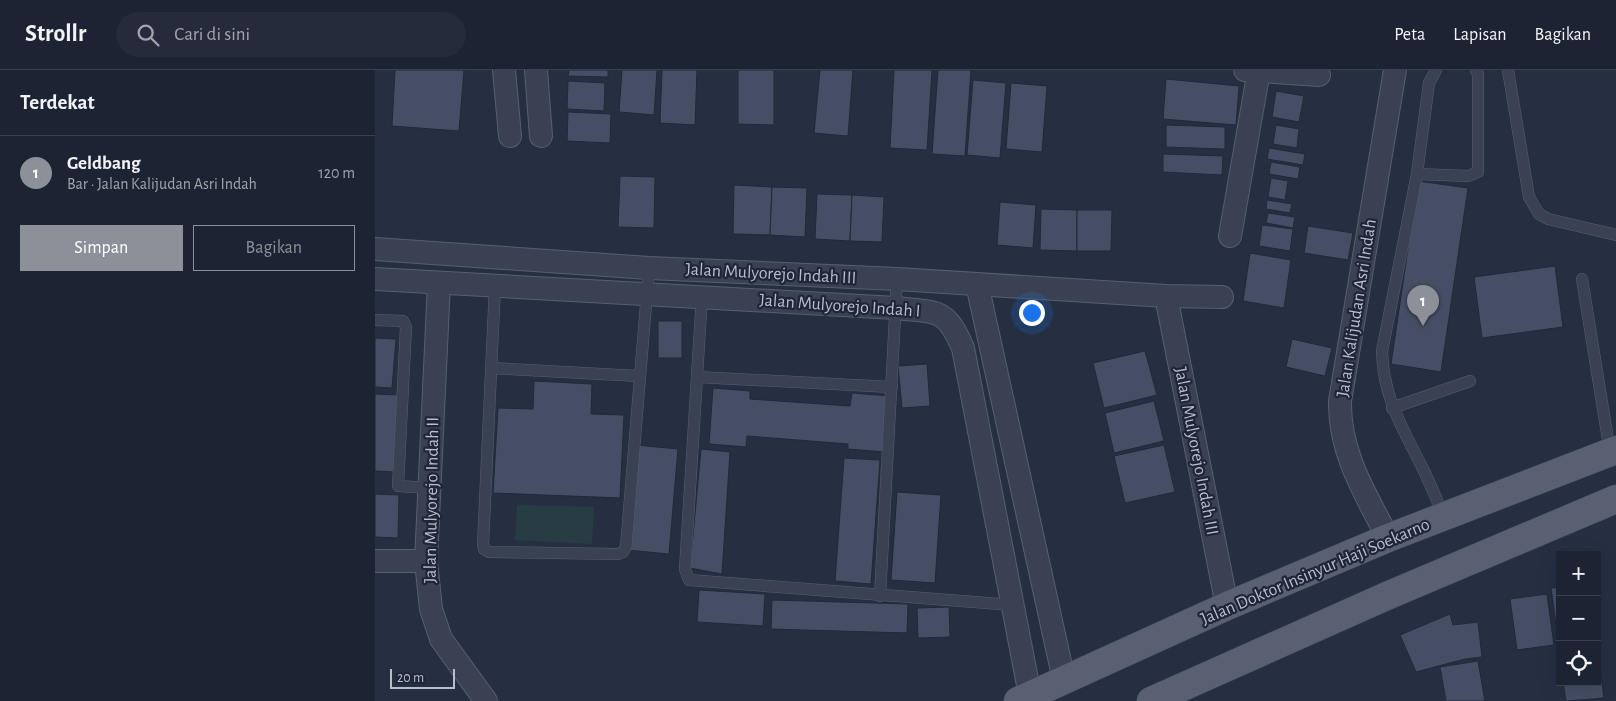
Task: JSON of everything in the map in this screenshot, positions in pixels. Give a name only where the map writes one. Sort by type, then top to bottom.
[{"type":"main road","name":"Jalan Doktor Insinyur Haji Soekarno","points":[[1025,681],[1059,659],[1224,584],[1388,538],[1613,451]]},
{"type":"main road","points":[[1151,701],[1389,595],[1616,499]]},
{"type":"street","points":[[504,70],[510,136]]},
{"type":"street","points":[[536,70],[541,136]]},
{"type":"street","points":[[1230,236],[1253,70],[1319,75]]},
{"type":"street","name":"Jalan Kalijudan Asri Indah","points":[[1388,538],[1350,461],[1343,442],[1339,422],[1340,401],[1395,70]]},
{"type":"street","name":"Jalan Mulyorejo Indah III","points":[[375,249],[649,268],[897,279],[1166,296],[1222,297]]},
{"type":"street","name":"Jalan Mulyorejo Indah I","points":[[375,278],[495,286],[646,292],[896,308],[933,312],[946,317],[953,325],[963,348],[1013,605],[1025,681]]},
{"type":"street","name":"Jalan Mulyorejo Indah II","points":[[439,283],[426,561],[431,609],[441,639],[486,701]]},
{"type":"street","points":[[977,284],[1059,659]]},
{"type":"street","name":"Jalan Mulyorejo Indah III","points":[[1166,296],[1224,584]]},
{"type":"street","points":[[975,410],[1004,405]]},
{"type":"street","points":[[375,561],[426,561]]},
{"type":"lane","points":[[1435,70],[1429,83],[1417,174],[1382,351],[1384,376],[1392,408],[1427,476],[1443,517]]},
{"type":"lane","points":[[1417,174],[1468,176],[1478,172],[1478,74],[1476,70]]},
{"type":"lane","points":[[1508,70],[1529,197],[1533,206],[1548,219],[1616,235]]},
{"type":"lane","points":[[495,286],[484,549],[489,552],[618,554],[623,552],[626,547],[649,268]]},
{"type":"lane","points":[[1582,278],[1613,451]]},
{"type":"lane","points":[[880,596],[897,279]]},
{"type":"lane","points":[[702,296],[685,568],[689,580],[1013,605]]},
{"type":"lane","points":[[375,320],[403,321],[406,327],[397,486],[429,488]]},
{"type":"lane","points":[[491,368],[639,376]]},
{"type":"lane","points":[[697,377],[892,387]]},
{"type":"lane","points":[[1392,408],[1470,381]]},
{"type":"green space","points":[[517,505],[594,507],[592,544],[515,540]]},
{"type":"building","points":[[395,70],[464,70],[459,131],[392,126]]},
{"type":"building","points":[[569,70],[608,70],[608,77],[568,76]]},
{"type":"building","points":[[622,70],[657,70],[654,115],[619,112]]},
{"type":"building","points":[[662,70],[697,70],[695,125],[660,123]]},
{"type":"building","points":[[738,70],[774,70],[774,125],[738,124]]},
{"type":"building","points":[[820,70],[853,70],[848,136],[814,133]]},
{"type":"building","points":[[894,70],[932,70],[927,150],[890,148]]},
{"type":"building","points":[[938,70],[971,70],[965,156],[932,154]]},
{"type":"building","points":[[1166,79],[1239,86],[1236,125],[1163,119]]},
{"type":"building","points":[[973,80],[1006,83],[1000,158],[967,155]]},
{"type":"building","points":[[568,81],[605,83],[604,111],[567,109]]},
{"type":"building","points":[[1011,83],[1047,86],[1042,152],[1006,149]]},
{"type":"building","points":[[1276,91],[1304,96],[1299,122],[1272,117]]},
{"type":"building","points":[[568,112],[611,114],[610,143],[567,141]]},
{"type":"building","points":[[1166,125],[1225,127],[1225,149],[1166,147]]},
{"type":"building","points":[[1276,125],[1299,129],[1297,148],[1273,144]]},
{"type":"building","points":[[1269,148],[1305,154],[1303,165],[1267,159]]},
{"type":"building","points":[[1163,154],[1223,156],[1222,175],[1163,172]]},
{"type":"building","points":[[1271,162],[1300,167],[1298,179],[1269,174]]},
{"type":"building","points":[[620,176],[655,177],[654,228],[618,227]]},
{"type":"building","points":[[1271,178],[1288,181],[1285,200],[1268,197]]},
{"type":"building","points":[[1418,181],[1468,188],[1441,372],[1391,364]]},
{"type":"building","points":[[734,185],[772,187],[770,235],[733,234]]},
{"type":"building","points":[[772,187],[807,188],[805,237],[770,235]]},
{"type":"building","points":[[817,194],[852,195],[850,241],[815,239]]},
{"type":"building","points":[[852,195],[884,197],[882,242],[850,241]]},
{"type":"building","points":[[1267,200],[1292,204],[1290,213],[1266,209]]},
{"type":"building","points":[[1000,202],[1036,205],[1033,248],[997,245]]},
{"type":"building","points":[[1041,209],[1077,210],[1077,251],[1040,250]]},
{"type":"building","points":[[1077,210],[1112,210],[1111,251],[1077,251]]},
{"type":"building","points":[[1268,213],[1295,217],[1293,228],[1266,223]]},
{"type":"building","points":[[1262,225],[1293,229],[1290,251],[1259,246]]},
{"type":"building","points":[[1308,226],[1353,233],[1348,260],[1304,253]]},
{"type":"building","points":[[1250,253],[1291,260],[1284,308],[1243,301]]},
{"type":"building","points":[[1555,266],[1563,327],[1482,338],[1474,277]]},
{"type":"building","points":[[658,321],[682,321],[682,358],[658,358]]},
{"type":"building","points":[[375,338],[396,339],[392,388],[375,387]]},
{"type":"building","points":[[1292,339],[1332,348],[1325,376],[1286,367]]},
{"type":"building","points":[[1145,351],[1157,395],[1104,408],[1093,363]]},
{"type":"building","points":[[927,364],[930,406],[902,408],[898,366]]},
{"type":"building","points":[[534,381],[592,384],[591,414],[624,415],[620,498],[493,493],[498,408],[533,409]]},
{"type":"building","points":[[713,388],[750,391],[750,399],[850,406],[852,393],[889,396],[885,452],[848,449],[848,444],[747,436],[746,447],[709,444]]},
{"type":"building","points":[[375,394],[398,395],[396,472],[375,471]]},
{"type":"building","points":[[1154,401],[1164,441],[1114,453],[1105,413]]},
{"type":"building","points":[[636,445],[678,449],[669,554],[627,550]]},
{"type":"building","points":[[1164,445],[1175,492],[1125,503],[1114,456]]},
{"type":"building","points":[[701,449],[730,452],[722,574],[690,568]]},
{"type":"building","points":[[844,458],[880,460],[871,584],[835,581]]},
{"type":"building","points":[[897,492],[941,495],[935,583],[891,580]]},
{"type":"building","points":[[375,494],[399,495],[398,538],[375,537]]},
{"type":"building","points":[[1556,587],[1556,626],[1551,588]]},
{"type":"building","points":[[699,590],[765,594],[763,626],[697,622]]},
{"type":"building","points":[[1547,594],[1554,645],[1517,650],[1510,599]]},
{"type":"building","points":[[772,600],[908,604],[907,633],[771,629]]},
{"type":"building","points":[[949,607],[950,637],[918,638],[917,608]]},
{"type":"building","points":[[1450,614],[1453,625],[1478,622],[1482,657],[1465,659],[1416,672],[1400,635]]},
{"type":"building","points":[[1478,661],[1485,701],[1446,701],[1440,667]]},
{"type":"building","points":[[1601,676],[1604,698],[1566,701],[1564,686],[1601,686]]},
{"type":"place","name":"Geldbang","points":[[1423,326]]}]
